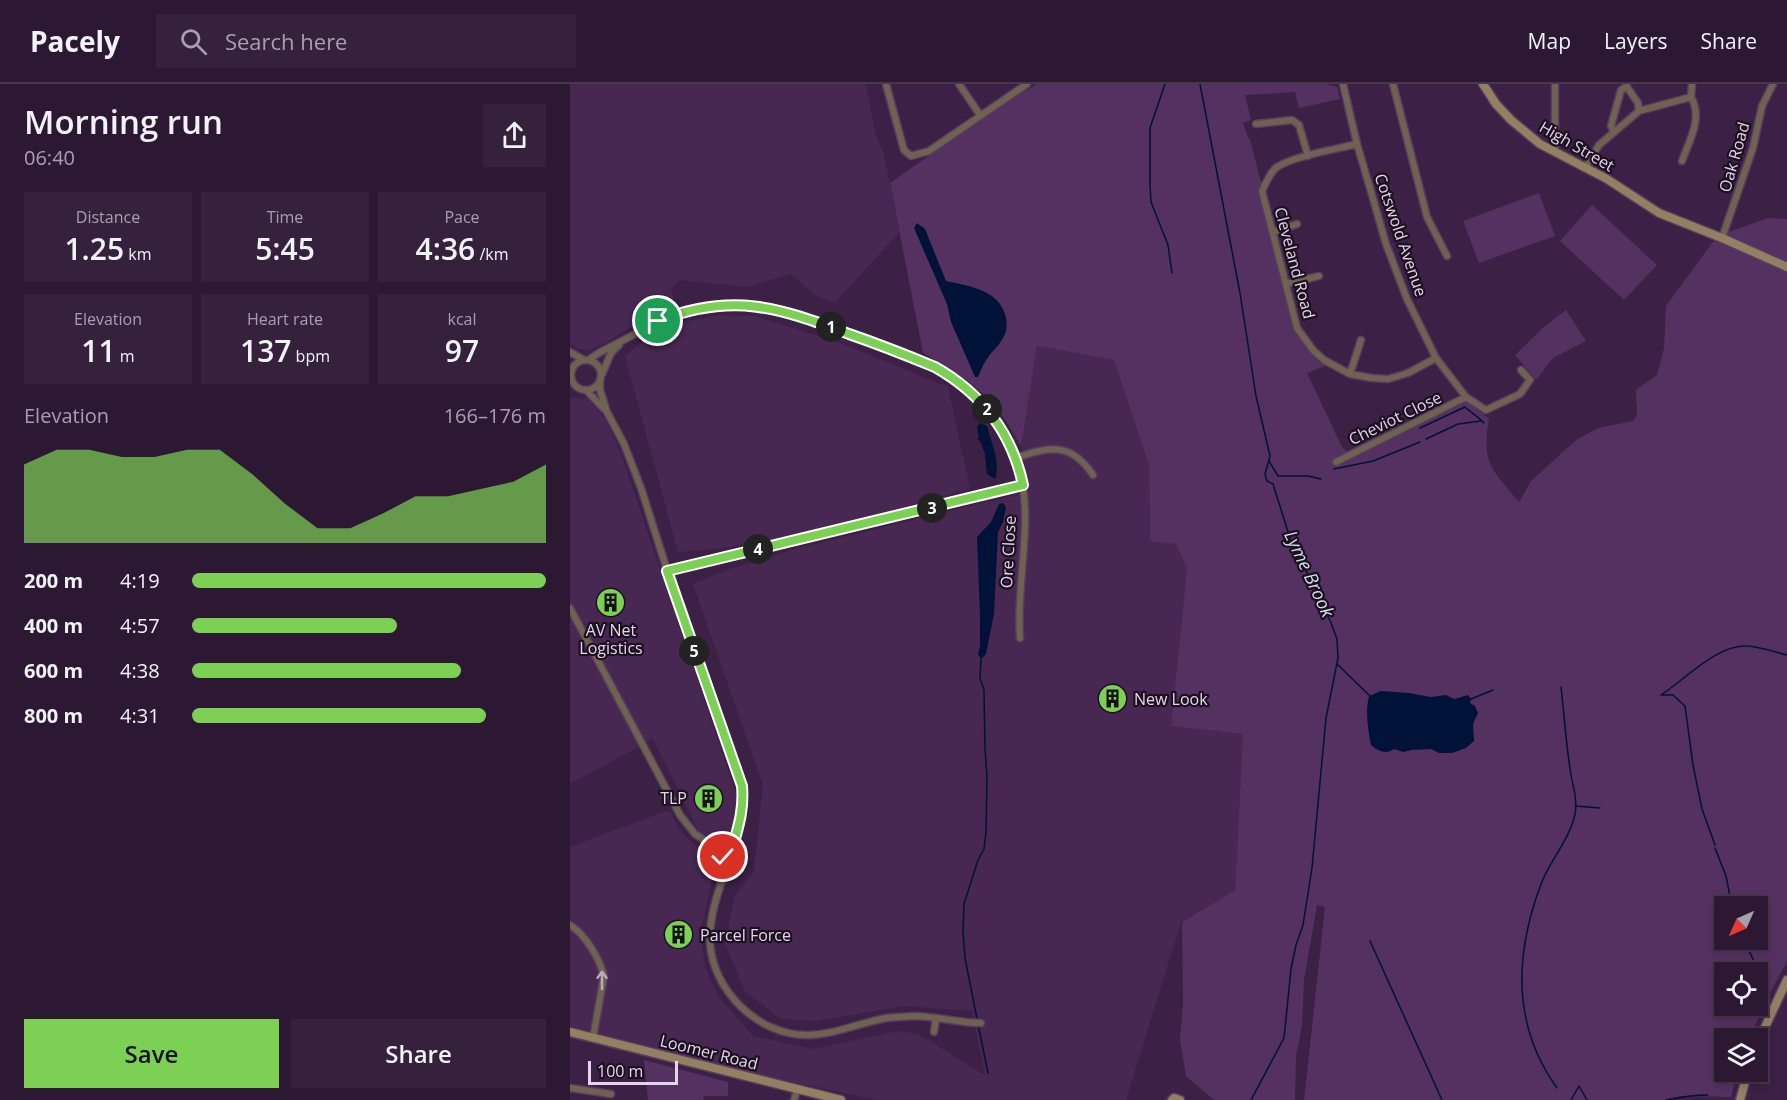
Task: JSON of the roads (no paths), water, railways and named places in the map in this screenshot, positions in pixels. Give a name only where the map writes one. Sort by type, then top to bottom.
[{"type":"main road","name":"High Street","points":[[1483,84],[1496,104],[1526,134],[1607,179],[1647,207],[1787,267]]},
{"type":"main road","points":[[1765,1028],[1787,980]]},
{"type":"main road","name":"Loomer Road","points":[[570,1032],[841,1100]]},
{"type":"main road","points":[[1740,1100],[1745,1082]]},
{"type":"main road","points":[[1172,1100],[1174,1098],[1180,1100]]},
{"type":"street","points":[[886,84],[904,150],[910,156],[929,151],[1028,84]]},
{"type":"street","points":[[959,84],[980,115]]},
{"type":"street","name":"Cotswold Avenue","points":[[1343,84],[1357,144],[1386,244],[1407,299],[1437,358],[1466,397]]},
{"type":"street","points":[[1393,84],[1427,217],[1447,256]]},
{"type":"street","points":[[1555,84],[1556,152]]},
{"type":"street","points":[[1682,160],[1696,126],[1697,107],[1691,97],[1692,84]]},
{"type":"street","name":"Oak Road","points":[[1722,238],[1753,148],[1762,106],[1773,84]]},
{"type":"street","points":[[1614,132],[1611,126],[1621,90],[1627,85],[1638,103],[1639,111]]},
{"type":"street","points":[[1585,168],[1599,145],[1639,111],[1691,97]]},
{"type":"street","points":[[1256,124],[1292,120],[1299,125],[1308,156]]},
{"type":"street","name":"Cleveland Road","points":[[1357,144],[1308,156],[1277,167],[1267,179],[1262,191],[1297,328],[1313,350],[1324,360],[1350,374],[1388,379],[1408,373],[1437,358]]},
{"type":"street","points":[[1273,232],[1297,224]]},
{"type":"street","points":[[1286,284],[1319,276]]},
{"type":"street","name":"Ore Close","points":[[586,360],[658,321],[700,308],[746,304],[794,313],[909,356],[952,377],[986,407],[1000,426],[1016,458],[1023,485],[1025,514],[1018,614],[1020,638]]},
{"type":"street","points":[[1350,374],[1361,339]]},
{"type":"street","name":"Ore Close","points":[[601,379],[603,368],[611,353],[621,342]]},
{"type":"street","points":[[570,352],[598,367],[601,379],[600,390],[607,412],[624,444],[641,488],[667,571],[742,786],[743,802],[740,824],[733,846]]},
{"type":"street","points":[[586,360],[576,364],[571,374],[575,385],[607,412]]},
{"type":"street","points":[[1466,397],[1486,410],[1520,394],[1530,380],[1521,370]]},
{"type":"street","points":[[571,392],[595,388],[601,379]]},
{"type":"street","name":"Cheviot Close","points":[[1336,462],[1466,397]]},
{"type":"street","points":[[1016,458],[1043,449],[1060,449],[1075,454],[1094,475]]},
{"type":"street","points":[[667,571],[1023,485]]},
{"type":"street","points":[[570,608],[680,815],[695,834],[723,852]]},
{"type":"street","points":[[723,852],[733,846]]},
{"type":"street","points":[[723,852],[724,860],[734,862],[739,855],[738,850],[733,846]]},
{"type":"street","points":[[729,862],[712,916],[710,943],[725,986],[737,1002],[763,1024],[791,1034],[807,1035],[827,1033],[886,1018],[915,1016],[981,1023]]},
{"type":"street","points":[[570,926],[580,934],[590,948],[604,976],[593,1038]]},
{"type":"street","points":[[934,1032],[936,1018]]},
{"type":"street","points":[[570,1088],[611,1094]]},
{"type":"street","points":[[794,1100],[797,1090]]},
{"type":"water","points":[[917,223],[925,229],[946,281],[989,294],[996,299],[1005,314],[1007,325],[1005,335],[990,354],[978,377],[975,377],[951,322],[947,304],[914,228]]},
{"type":"water","points":[[980,423],[987,426],[995,452],[997,473],[995,479],[987,474],[985,454],[977,439],[979,437],[977,427]]},
{"type":"water","points":[[1003,503],[1006,507],[998,532],[994,614],[986,654],[981,659],[978,654],[980,616],[977,537],[991,522],[999,504]]},
{"type":"water","points":[[1381,691],[1431,697],[1446,695],[1454,699],[1468,695],[1471,699],[1470,703],[1475,706],[1478,713],[1473,724],[1474,741],[1466,748],[1452,753],[1439,753],[1431,749],[1403,752],[1394,749],[1385,752],[1376,749],[1371,745],[1367,708],[1369,696]]},
{"type":"waterway","points":[[1165,84],[1150,128],[1150,184],[1151,202],[1168,245],[1172,273]]},
{"type":"waterway","name":"Lyme Brook","points":[[1200,84],[1240,293],[1256,396],[1270,456],[1265,474],[1267,481],[1273,484],[1294,551],[1310,578],[1331,623],[1337,639],[1338,658],[1326,718],[1312,868],[1303,925],[1291,969],[1284,1038],[1251,1100]]},
{"type":"waterway","points":[[1420,428],[1465,407],[1484,423]]},
{"type":"waterway","points":[[1426,439],[1458,424],[1481,421]]},
{"type":"waterway","points":[[1334,469],[1373,461],[1420,442]]},
{"type":"waterway","points":[[1269,461],[1278,476],[1308,476],[1321,479]]},
{"type":"waterway","points":[[1715,845],[1702,809],[1685,706],[1673,695],[1661,695],[1702,664],[1735,647],[1756,647],[1787,655]]},
{"type":"waterway","points":[[977,1019],[965,958],[963,931],[964,904],[978,860],[984,849],[986,832],[987,777],[984,690],[980,678],[981,658]]},
{"type":"waterway","points":[[1337,664],[1370,696]]},
{"type":"waterway","points":[[1557,1088],[1542,1064],[1531,1038],[1522,986],[1523,959],[1534,906],[1543,879],[1573,823],[1576,808],[1561,687]]},
{"type":"waterway","points":[[1471,699],[1493,690]]},
{"type":"waterway","points":[[1575,806],[1600,808]]},
{"type":"waterway","points":[[1715,848],[1726,876],[1730,896]]},
{"type":"waterway","points":[[1370,941],[1442,1100]]},
{"type":"waterway","points":[[1748,950],[1754,962]]},
{"type":"waterway","points":[[978,1024],[988,1073]]},
{"type":"waterway","points":[[1571,1100],[1579,1086],[1587,1100]]},
{"type":"waterway","points":[[1666,1100],[1708,1095]]},
{"type":"place","name":"AV Net Logistics","points":[[611,602]]},
{"type":"place","name":"New Look","points":[[1113,699]]},
{"type":"place","name":"TLP","points":[[708,798]]},
{"type":"place","name":"Parcel Force","points":[[679,935]]}]
